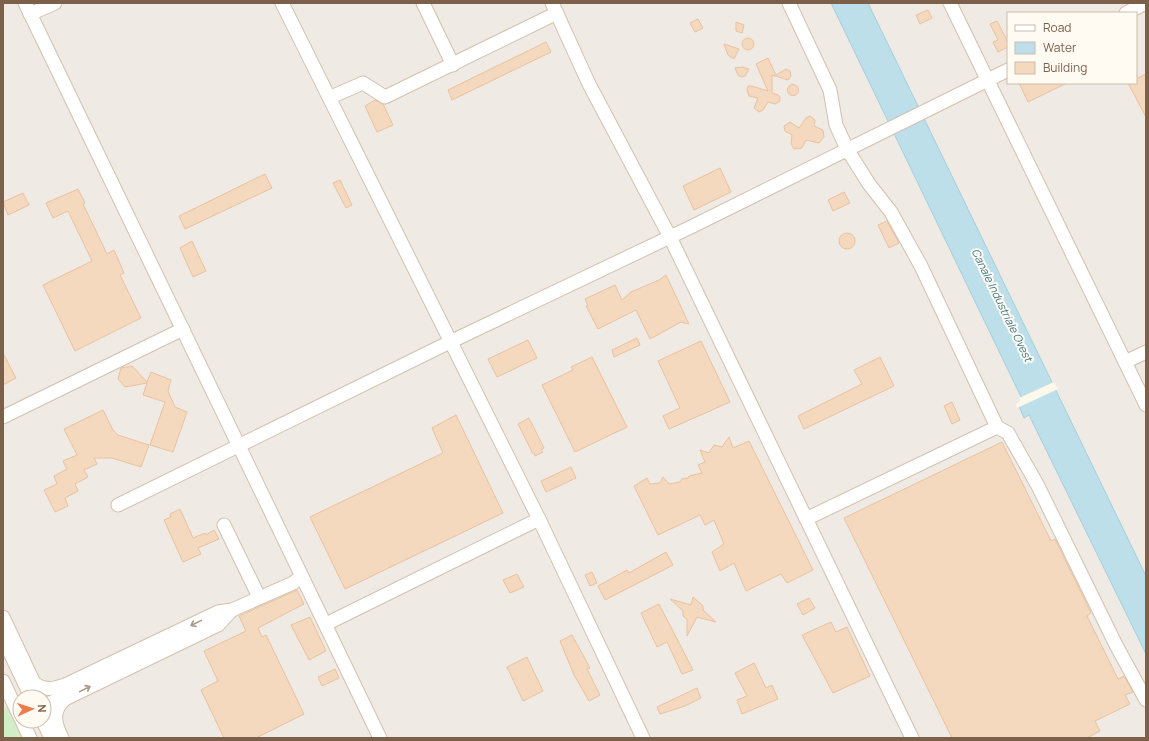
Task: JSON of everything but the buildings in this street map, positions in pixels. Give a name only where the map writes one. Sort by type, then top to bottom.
[{"type":"lane","points":[[55,3],[27,8],[380,738]]},
{"type":"lane","points":[[282,3],[331,97],[450,342],[539,519],[643,738]]},
{"type":"lane","points":[[423,3],[453,65]]},
{"type":"lane","points":[[789,3],[830,90],[836,125],[847,149],[869,184],[891,212],[921,266],[997,427],[1008,433],[1038,486],[1116,645],[1146,700]]},
{"type":"lane","points":[[950,3],[1146,405]]},
{"type":"lane","points":[[1128,12],[1146,3]]},
{"type":"lane","points":[[331,97],[363,83],[386,97],[453,65],[554,8],[589,84],[670,237],[912,738]]},
{"type":"lane","points":[[118,505],[450,342],[670,237],[1007,70]]},
{"type":"lane","points":[[3,417],[183,329]]},
{"type":"lane","points":[[1125,362],[1146,352]]},
{"type":"lane","points":[[806,519],[997,427]]},
{"type":"lane","points":[[326,624],[539,519]]},
{"type":"lane","points":[[224,525],[259,597]]},
{"type":"lane","points":[[52,701],[67,691],[218,625],[232,610],[301,577]]},
{"type":"lane","points":[[3,617],[34,683],[47,689],[67,691]]},
{"type":"lane","points":[[3,638],[27,689]]},
{"type":"lane","points":[[3,681],[12,698]]},
{"type":"lane","points":[[52,695],[67,691]]},
{"type":"lane","points":[[62,738],[56,726],[55,714],[67,691]]},
{"type":"shaded area","points":[[3,3],[831,3],[1023,401],[1025,418],[1029,415],[1146,654],[1146,738],[3,738]]},
{"type":"shaded area","points":[[868,3],[1146,3],[1146,576]]},
{"type":"green space","points":[[7,707],[12,717],[12,729],[18,729],[22,738],[3,738],[3,709]]},
{"type":"water","name":"Canale Industriale Ovest","points":[[831,3],[868,3],[1146,576],[1146,654],[1029,415],[1024,418],[1018,404],[1023,401]]},
{"type":"pier","points":[[1054,382],[1058,389],[1017,408],[1016,404],[1020,401],[1019,398]]}]
